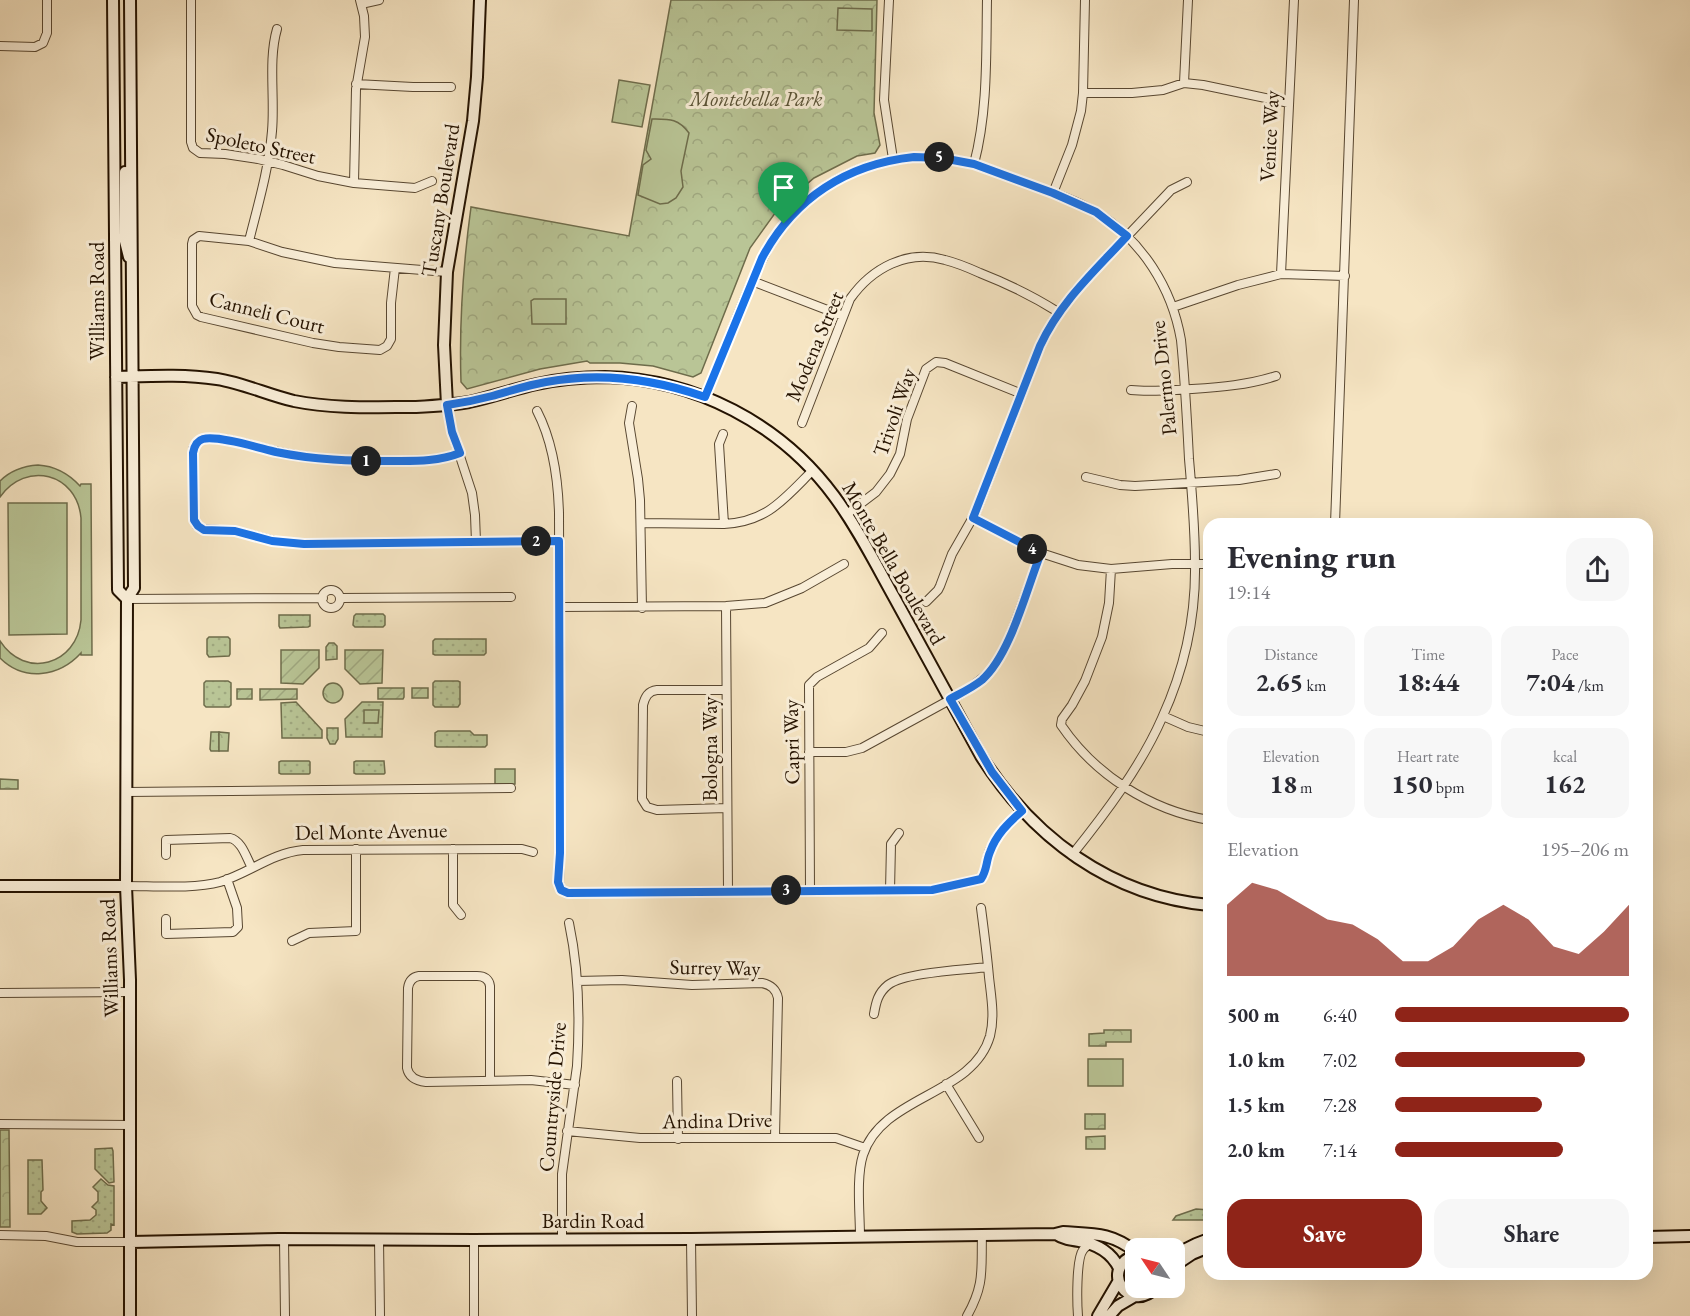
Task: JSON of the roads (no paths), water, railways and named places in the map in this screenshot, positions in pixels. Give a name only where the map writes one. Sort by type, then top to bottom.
[{"type":"street","points":[[0,46],[35,47],[43,43],[47,33],[47,0]]},
{"type":"street","name":"Williams Road","points":[[113,0],[118,590],[127,599]]},
{"type":"street","name":"Williams Road","points":[[130,0],[134,588],[127,599],[126,886],[130,992],[130,1316]]},
{"type":"street","name":"Spoleto Street","points":[[191,0],[191,142],[197,152],[268,161],[318,176],[354,183],[415,188],[432,181]]},
{"type":"street","points":[[354,183],[356,84],[365,36],[364,16],[360,2],[379,0]]},
{"type":"street","name":"Tuscany Boulevard","points":[[447,405],[444,345],[447,272],[472,121],[477,77],[480,0]]},
{"type":"street","points":[[889,0],[884,100],[893,159]]},
{"type":"street","points":[[974,164],[984,116],[987,0]]},
{"type":"street","points":[[1053,193],[1077,130],[1083,93],[1085,0]]},
{"type":"street","points":[[1184,83],[1188,0]]},
{"type":"street","name":"Venice Way","points":[[1281,274],[1294,0]]},
{"type":"street","points":[[1335,518],[1354,0]]},
{"type":"street","points":[[249,240],[271,146],[273,42],[277,29]]},
{"type":"street","points":[[1083,93],[1145,92],[1163,90],[1184,83],[1289,103]]},
{"type":"street","points":[[356,84],[451,87]]},
{"type":"street","points":[[114,122],[124,129],[125,241],[133,272]]},
{"type":"street","name":"Palermo Drive","points":[[705,397],[762,258],[792,214],[811,197],[847,174],[893,159],[935,157],[974,164],[1053,193],[1096,212],[1127,236],[1150,262],[1173,307],[1182,340],[1196,564],[1193,604],[1187,642],[1174,688],[1163,716],[1143,756],[1072,855]]},
{"type":"street","points":[[926,602],[938,590],[954,549],[973,518],[1045,336],[1058,312],[1171,190],[1187,182]]},
{"type":"street","name":"Canneli Court","points":[[395,268],[391,339],[387,346],[380,350],[306,342],[201,317],[197,315],[192,306],[192,240],[203,235],[249,240],[282,252],[334,263],[447,272]]},
{"type":"street","name":"Modena Street","points":[[802,423],[850,299],[869,276],[887,265],[907,258],[924,257],[945,260],[1025,292],[1058,312]]},
{"type":"street","points":[[1173,307],[1238,285],[1281,274],[1344,276]]},
{"type":"street","points":[[752,281],[843,316]]},
{"type":"street","name":"Trivoli Way","points":[[847,514],[876,492],[890,474],[900,454],[911,409],[926,369],[933,363],[945,363],[1022,394]]},
{"type":"street","name":"Monte Bella Boulevard","points":[[116,377],[167,375],[218,379],[293,401],[329,406],[385,407],[447,405],[479,400],[546,382],[580,377],[607,377],[648,381],[675,387],[705,397],[741,414],[764,428],[792,450],[813,470],[847,514],[992,772],[1022,811],[1072,855],[1101,871],[1138,888],[1173,899],[1203,904]]},
{"type":"street","points":[[1131,390],[1156,391],[1242,385],[1276,376]]},
{"type":"street","points":[[447,405],[452,432],[472,493],[476,515],[476,542]]},
{"type":"street","points":[[632,406],[629,423],[638,478],[642,608]]},
{"type":"street","points":[[537,411],[548,435],[559,496],[560,853],[558,882],[561,890],[568,893],[932,890],[981,879],[995,840],[1022,811]]},
{"type":"street","points":[[723,434],[719,444],[724,524]]},
{"type":"street","points":[[460,453],[448,458],[429,460],[336,460],[295,455],[233,441],[204,438],[197,442],[193,449],[194,520],[204,530],[235,531],[288,543],[559,541]]},
{"type":"street","points":[[641,523],[724,524],[744,522],[765,514],[813,470]]},
{"type":"street","points":[[1086,477],[1127,486],[1239,480],[1276,474]]},
{"type":"street","points":[[973,518],[1041,553],[1078,565],[1111,569],[1203,564]]},
{"type":"street","points":[[809,752],[846,752],[862,748],[966,691],[982,679],[1000,657],[1009,639],[1041,553]]},
{"type":"street","points":[[559,607],[642,608],[765,603],[783,597],[844,564]]},
{"type":"street","points":[[1111,569],[1109,603],[1102,638],[1085,681],[1061,723],[1087,756],[1122,786],[1163,807],[1203,819]]},
{"type":"street","points":[[330,590],[337,592],[340,598],[337,606],[330,608],[326,606],[322,598],[330,590]]},
{"type":"street","points":[[340,598],[511,597]]},
{"type":"street","points":[[127,599],[322,598]]},
{"type":"street","name":"Bologna Way","points":[[726,606],[728,891]]},
{"type":"street","name":"Capri Way","points":[[810,890],[808,692],[811,682],[868,648],[882,633]]},
{"type":"street","points":[[726,690],[653,690],[646,695],[643,705],[642,799],[647,807],[657,810],[727,808]]},
{"type":"street","points":[[1163,716],[1188,728],[1203,731]]},
{"type":"street","points":[[127,792],[512,788]]},
{"type":"street","points":[[890,891],[891,844],[899,832]]},
{"type":"street","points":[[166,855],[166,840],[234,838],[252,868]]},
{"type":"street","points":[[292,941],[309,933],[356,931],[356,849]]},
{"type":"street","points":[[453,849],[453,905],[461,915]]},
{"type":"street","name":"Del Monte Avenue","points":[[0,886],[201,885],[227,879],[272,857],[292,851],[522,849],[533,852]]},
{"type":"street","points":[[166,919],[166,934],[233,932],[238,927],[237,908],[227,879]]},
{"type":"street","points":[[860,1237],[862,1159],[865,1148],[876,1131],[886,1121],[973,1065],[987,1045],[993,1015],[981,908]]},
{"type":"street","name":"Countryside Drive","points":[[562,1240],[562,1174],[578,1048],[575,952],[569,923]]},
{"type":"street","points":[[874,1014],[882,991],[897,980],[912,975],[988,967]]},
{"type":"street","points":[[490,1080],[490,986],[488,981],[477,976],[419,976],[414,978],[408,985],[407,1068],[410,1075],[420,1081],[544,1081],[575,1085]]},
{"type":"street","name":"Surrey Way","points":[[577,981],[622,980],[692,985],[762,983],[771,986],[778,998],[774,1137]]},
{"type":"street","points":[[0,993],[130,992]]},
{"type":"street","points":[[677,1081],[678,1139]]},
{"type":"street","points":[[946,1084],[979,1138]]},
{"type":"street","points":[[0,1124],[131,1125]]},
{"type":"street","name":"Andina Drive","points":[[567,1131],[623,1137],[678,1139],[836,1138],[865,1148]]},
{"type":"street","name":"Bardin Road","points":[[131,1242],[284,1239],[691,1239],[1055,1234],[1065,1232],[1110,1236],[1125,1243]]},
{"type":"street","name":"Bardin Road","points":[[1055,1234],[1062,1239],[1090,1244],[1102,1249],[1119,1268]]},
{"type":"street","points":[[0,1235],[46,1236],[77,1242],[131,1242]]},
{"type":"street","points":[[967,1316],[978,1296],[981,1283],[982,1235]]},
{"type":"street","points":[[1653,1237],[1690,1236]]},
{"type":"street","points":[[284,1239],[285,1316]]},
{"type":"street","points":[[379,1239],[380,1316]]},
{"type":"street","points":[[691,1239],[692,1316]]},
{"type":"street","points":[[474,1240],[474,1316]]},
{"type":"street","points":[[1185,1250],[1203,1241]]},
{"type":"street","points":[[1078,1316],[1080,1256],[1090,1244]]},
{"type":"street","points":[[1185,1259],[1203,1249]]},
{"type":"street","points":[[1098,1316],[1118,1282],[1119,1268],[1125,1261]]},
{"type":"street","points":[[1118,1282],[1125,1290]]},
{"type":"street","points":[[1109,1316],[1118,1306],[1132,1298]]},
{"type":"park label","name":"Montebella Park","points":[[756,98]]}]
